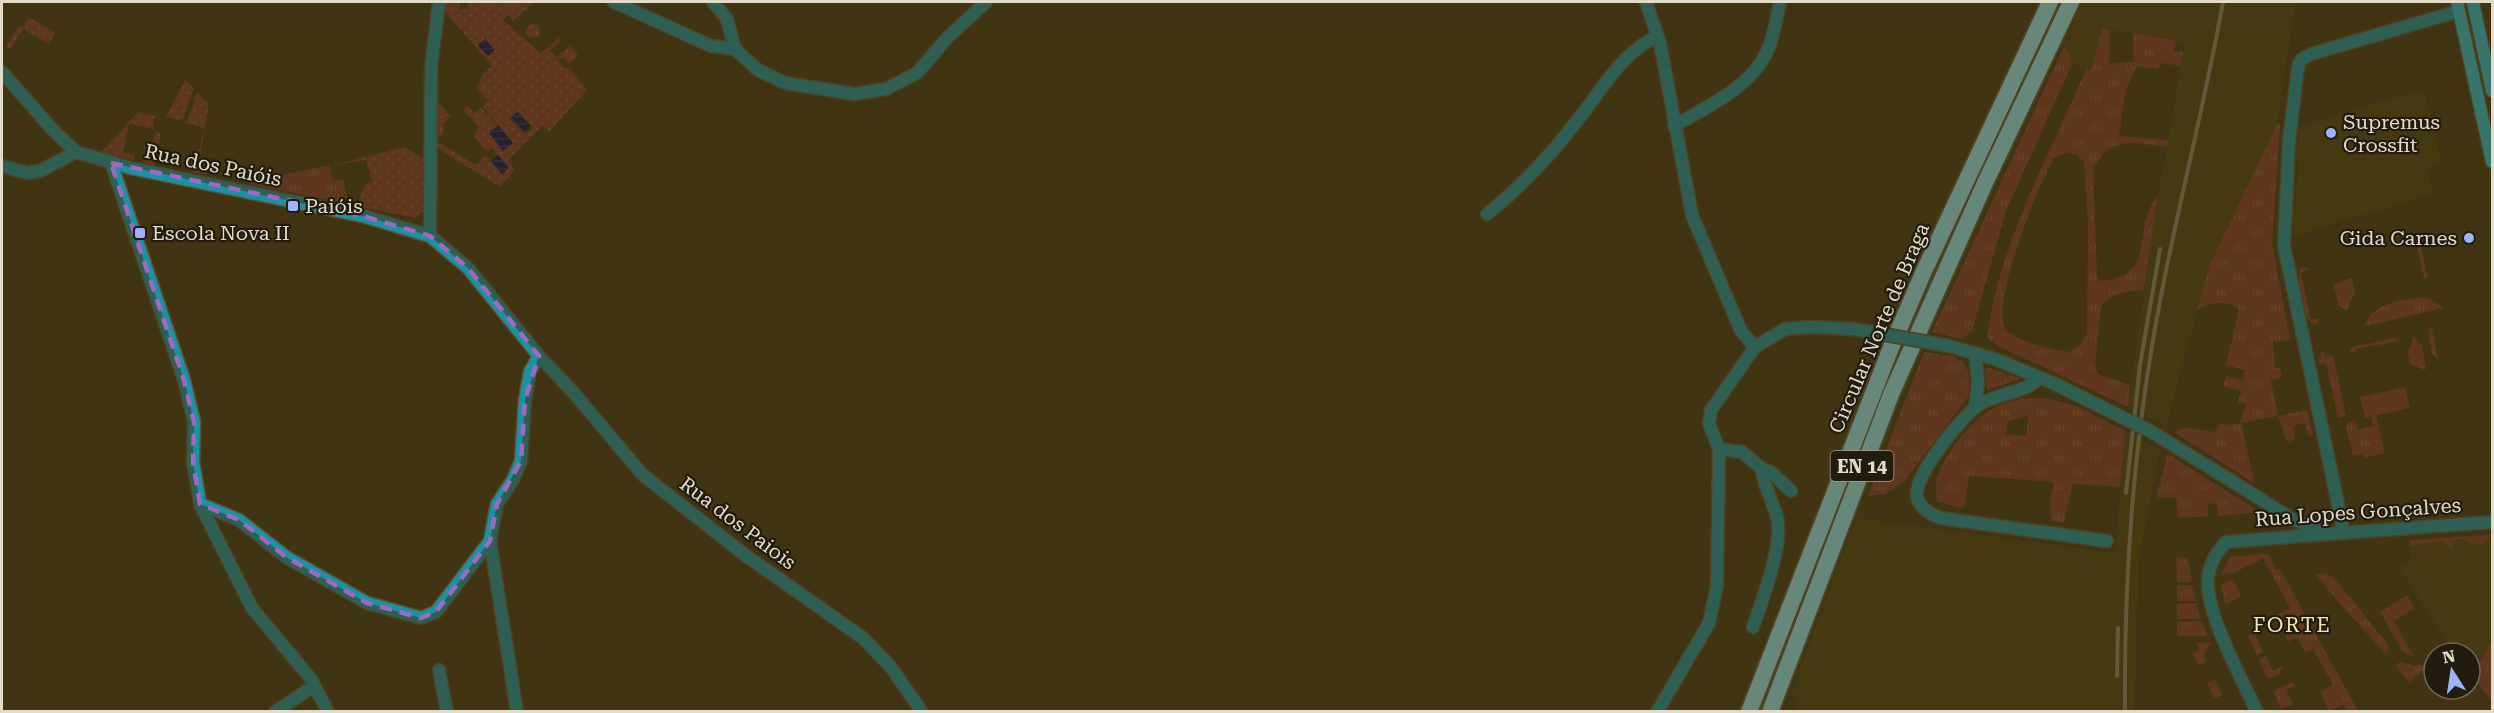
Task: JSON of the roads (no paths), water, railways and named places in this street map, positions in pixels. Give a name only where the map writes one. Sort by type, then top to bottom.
[{"type":"highway","name":"Circular Norte de Braga","points":[[1749,711],[1885,361],[2050,2]]},
{"type":"highway","name":"Circular Norte de Braga","points":[[1770,711],[1892,392],[1985,183],[2071,2]]},
{"type":"main road","points":[[2473,2],[2493,91]]},
{"type":"main road","points":[[2458,6],[2493,162]]},
{"type":"street","points":[[430,236],[431,68],[439,2]]},
{"type":"street","points":[[614,2],[711,46],[735,49]]},
{"type":"street","points":[[713,2],[727,19],[735,49],[758,70],[785,83],[833,92],[872,92],[886,89],[917,73],[947,38],[986,2]]},
{"type":"street","points":[[1646,2],[1657,36],[1692,215],[1741,331],[1755,347]]},
{"type":"street","points":[[1674,126],[1725,96],[1744,81],[1762,60],[1769,47],[1780,2]]},
{"type":"street","points":[[2344,533],[2287,261],[2284,232],[2289,141],[2301,60],[2311,54],[2458,6]]},
{"type":"street","points":[[1487,214],[1523,182],[1551,152],[1624,58],[1636,47],[1657,36]]},
{"type":"street","name":"Rua dos Paióis","points":[[2,72],[53,130],[76,152],[111,163],[363,216],[430,236],[468,268],[539,356]]},
{"type":"street","points":[[2,166],[27,173],[40,171],[76,152]]},
{"type":"street","points":[[111,163],[184,380],[194,422],[193,462],[200,504],[252,608],[288,649],[328,711]]},
{"type":"street","points":[[1657,711],[1709,623],[1717,585],[1719,449],[1709,424],[1711,410],[1755,347],[1785,329],[1811,327],[1854,329],[1949,346],[1975,353],[2039,377],[2150,431],[2292,519],[2327,534]]},
{"type":"street","points":[[1975,353],[1977,381],[1975,407]]},
{"type":"street","points":[[517,711],[490,541],[497,504],[513,480],[521,461],[525,400],[530,372],[539,356]]},
{"type":"street","name":"Rua dos Paiois","points":[[539,356],[572,391],[643,475],[746,555],[863,638],[890,666],[922,711]]},
{"type":"street","points":[[2039,377],[2031,386],[2002,393],[1975,407],[1921,476],[1917,495],[1926,511],[1940,518],[2107,541]]},
{"type":"street","points":[[1719,449],[1742,452],[1761,468],[1771,472],[1791,491]]},
{"type":"street","points":[[1754,627],[1776,544],[1778,519],[1764,486],[1761,468]]},
{"type":"street","points":[[200,504],[239,520],[286,557],[368,603],[421,618],[436,612],[490,541]]},
{"type":"street","name":"Rua Lopes Gonçalves","points":[[2257,711],[2226,643],[2210,595],[2208,580],[2211,564],[2226,542],[2493,522]]},
{"type":"street","points":[[439,670],[447,711]]},
{"type":"street","points":[[275,711],[314,686]]},
{"type":"railway","points":[[2125,712],[2126,619],[2131,525],[2146,386],[2169,255],[2223,2]]},
{"type":"railway","points":[[2126,493],[2140,365],[2160,249]]},
{"type":"railway","points":[[2117,676],[2118,628]]},
{"type":"place","name":"Supremus Crossfit","points":[[2331,133]]},
{"type":"place","name":"Paióis","points":[[293,206]]},
{"type":"place","name":"Escola Nova II","points":[[140,233]]},
{"type":"place","name":"Gida Carnes","points":[[2469,238]]},
{"type":"district","name":"FORTE","points":[[2292,625]]}]
